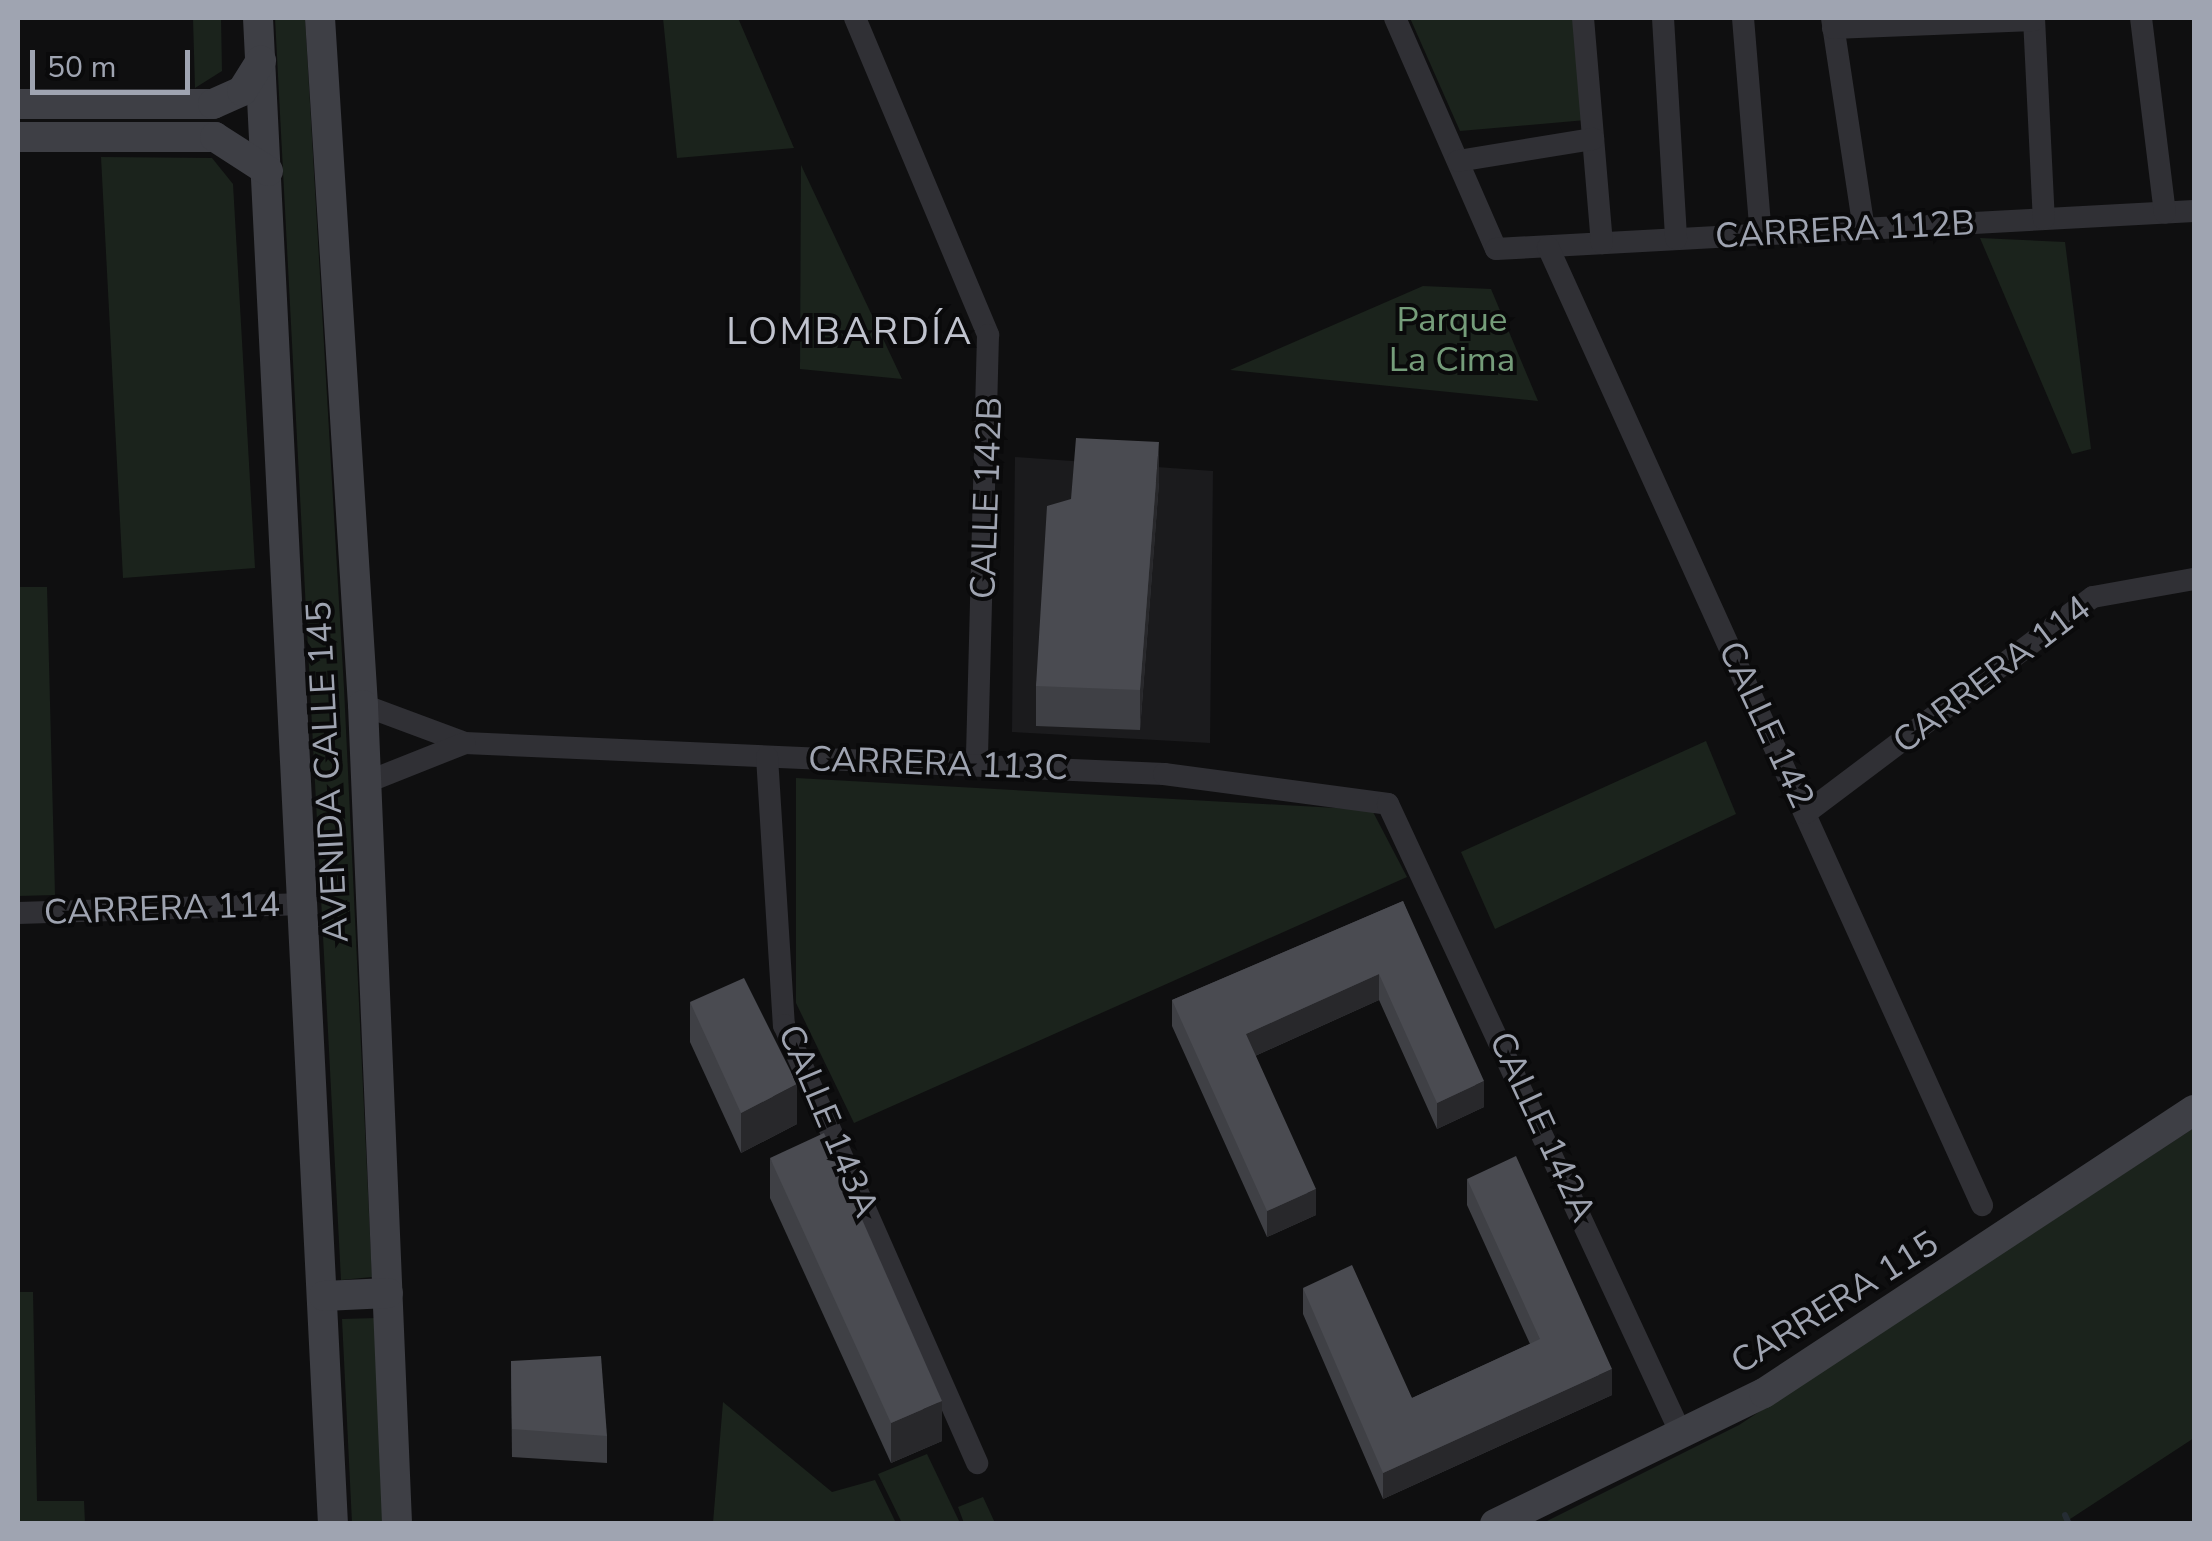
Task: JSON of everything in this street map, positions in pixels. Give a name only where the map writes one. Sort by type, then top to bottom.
[{"type":"main road","name":"AVENIDA CALLE 145","points":[[258,18],[306,904],[333,1524]]},
{"type":"main road","name":"AVENIDA CALLE 145","points":[[320,18],[364,705],[397,1524]]},
{"type":"main road","points":[[18,104],[212,104],[242,91],[261,61]]},
{"type":"main road","points":[[18,137],[216,137],[268,171]]},
{"type":"main road","name":"CARRERA 115","points":[[1495,1524],[1682,1436],[1920,1298],[2194,1110]]},
{"type":"main road","points":[[324,1296],[388,1293]]},
{"type":"street","name":"CALLE 142B","points":[[855,18],[988,334],[977,765]]},
{"type":"street","points":[[1395,18],[1458,161],[1593,139]]},
{"type":"street","points":[[1583,18],[1602,244]]},
{"type":"street","points":[[1662,18],[1676,240]]},
{"type":"street","points":[[1743,18],[1761,235]]},
{"type":"street","points":[[2141,18],[2165,212]]},
{"type":"street","points":[[1864,229],[1832,23],[2034,19],[2044,219]]},
{"type":"street","name":"CARRERA 112B","points":[[1458,161],[1496,250],[2194,211]]},
{"type":"street","name":"CALLE 142","points":[[1548,246],[1982,1205]]},
{"type":"street","name":"CARRERA 114","points":[[1806,813],[2093,597],[2194,579]]},
{"type":"street","name":"CARRERA 113C","points":[[364,705],[464,742],[977,765],[1365,795],[1402,819]]},
{"type":"street","name":"CARRERA 113C","points":[[367,782],[464,742]]},
{"type":"street","name":"CALLE 143A","points":[[767,758],[784,1026],[976,1464]]},
{"type":"street","name":"CALLE 142A","points":[[1402,819],[1682,1436]]},
{"type":"street","name":"CARRERA 114","points":[[18,913],[306,904]]},
{"type":"shaded area","points":[[1015,457],[1213,471],[1210,743],[1012,732]]},
{"type":"green space","points":[[193,18],[221,18],[222,71],[195,88]]},
{"type":"green space","points":[[275,18],[305,18],[344,688],[372,1277],[341,1280]]},
{"type":"green space","points":[[663,18],[738,18],[794,148],[677,158]]},
{"type":"green space","points":[[1410,18],[1574,18],[1586,120],[1460,131]]},
{"type":"green space","points":[[101,157],[212,158],[233,184],[255,568],[123,578]]},
{"type":"green space","points":[[801,165],[902,379],[800,369]]},
{"type":"green space","points":[[1980,238],[2065,242],[2091,449],[2072,454]]},
{"type":"green space","name":"Parque La Cima","points":[[1423,286],[1491,289],[1538,401],[1230,370]]},
{"type":"green space","points":[[18,587],[47,587],[55,895],[18,896]]},
{"type":"green space","points":[[1706,741],[1736,814],[1495,929],[1461,852]]},
{"type":"green space","points":[[796,778],[1372,810],[1407,877],[854,1123],[796,1003]]},
{"type":"green space","points":[[2194,1128],[2194,1438],[2064,1523],[1541,1524],[1739,1425]]},
{"type":"green space","points":[[18,1292],[33,1292],[37,1501],[84,1501],[85,1523],[18,1523]]},
{"type":"green space","points":[[377,1318],[384,1523],[352,1523],[342,1319]]},
{"type":"green space","points":[[723,1402],[832,1492],[875,1480],[896,1523],[713,1523]]},
{"type":"green space","points":[[927,1454],[960,1523],[902,1523],[878,1474]]},
{"type":"green space","points":[[983,1497],[995,1523],[964,1523],[958,1507]]},
{"type":"building","points":[[1076,438],[1159,442],[1140,690],[1036,686],[1047,506],[1071,499]]},
{"type":"building","points":[[1403,901],[1484,1081],[1437,1103],[1379,974],[1246,1034],[1316,1189],[1267,1211],[1172,1000]]},
{"type":"building","points":[[744,978],[797,1084],[741,1113],[690,1002]]},
{"type":"building","points":[[824,1133],[942,1401],[891,1423],[770,1158]]},
{"type":"building","points":[[1516,1156],[1612,1369],[1383,1473],[1303,1288],[1352,1265],[1412,1398],[1540,1339],[1467,1179]]},
{"type":"building","points":[[601,1356],[607,1436],[512,1429],[511,1361]]},
{"type":"waterway","points":[[2065,1515],[2069,1524]]},
{"type":"district","name":"LOMBARDÍA","points":[[850,332]]}]
